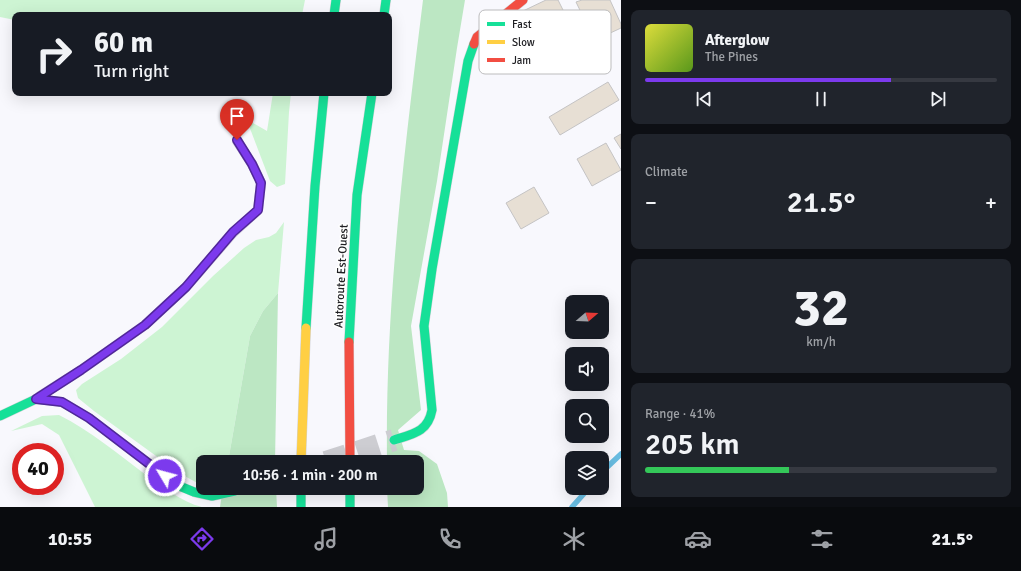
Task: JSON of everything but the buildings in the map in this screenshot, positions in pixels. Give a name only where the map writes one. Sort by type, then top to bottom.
[{"type":"main road","points":[[334,12],[336,0]]},
{"type":"main road","points":[[384,12],[386,0]]},
{"type":"main road","points":[[510,10],[522,0]]},
{"type":"main road","points":[[394,440],[424,429],[431,418],[432,410],[424,326],[437,238],[468,61],[479,35]]},
{"type":"main road","points":[[301,455],[303,382],[310,264],[324,96]]},
{"type":"main road","name":"Autoroute Est-Ouest","points":[[350,455],[349,348],[357,195],[372,96]]},
{"type":"main road","points":[[0,416],[36,399],[62,402],[89,418],[178,485],[196,492]]},
{"type":"main road","points":[[301,495],[301,507]]},
{"type":"main road","points":[[350,495],[350,507]]},
{"type":"lane","points":[[36,399],[81,370],[145,325],[186,287],[233,232],[258,210],[261,183],[252,164],[237,140]]},
{"type":"green space","points":[[0,0],[305,0],[303,12],[12,12],[12,19],[0,17]]},
{"type":"green space","points":[[423,0],[465,0],[437,181],[411,326],[421,410],[398,430],[404,450],[419,451],[437,464],[447,493],[448,507],[388,507],[387,495],[424,495],[424,455],[387,455],[389,346],[397,230]]},
{"type":"green space","points":[[273,96],[291,96],[285,184],[277,187],[270,181],[243,110],[253,123],[267,131]]},
{"type":"green space","points":[[284,222],[278,293],[263,311],[250,336],[229,455],[196,455],[196,482],[181,474],[94,411],[78,398],[76,390],[82,384],[121,359],[162,327],[213,276],[244,248],[256,240],[269,237],[276,233]]},
{"type":"green space","points":[[278,293],[275,455],[229,455],[250,336],[263,311]]},
{"type":"green space","points":[[59,415],[71,421],[93,435],[173,494],[187,502],[202,507],[95,507],[59,435],[42,424],[11,431],[42,416]]},
{"type":"green space","points":[[222,495],[276,495],[277,507],[220,507]]},
{"type":"waterway","points":[[609,465],[621,454]]},
{"type":"waterway","points":[[572,507],[583,495]]},
{"type":"tunnel","points":[[348,455],[394,440]]},
{"type":"traffic: fast","points":[[334,12],[336,0]]},
{"type":"traffic: fast","points":[[384,12],[386,0]]},
{"type":"traffic: fast","points":[[394,440],[413,434],[423,428],[427,423],[432,410],[424,326],[432,269],[468,61],[474,44]]},
{"type":"traffic: fast","points":[[306,328],[315,186],[324,96]]},
{"type":"traffic: fast","points":[[349,342],[357,195],[372,96]]},
{"type":"traffic: fast","points":[[0,416],[36,399],[62,402],[89,418],[177,485],[196,492]]},
{"type":"traffic: fast","points":[[208,495],[217,495]]},
{"type":"traffic: fast","points":[[301,495],[301,507]]},
{"type":"traffic: fast","points":[[350,495],[350,507]]},
{"type":"traffic: slow","points":[[301,455],[306,328]]},
{"type":"traffic: jam","points":[[511,10],[523,0]]},
{"type":"traffic: jam","points":[[474,44],[479,35]]},
{"type":"traffic: jam","points":[[349,342],[350,455]]},
{"type":"route","points":[[165,476],[89,418],[62,402],[36,399],[81,370],[145,325],[186,287],[233,232],[258,210],[261,183],[252,164],[237,140]]}]
